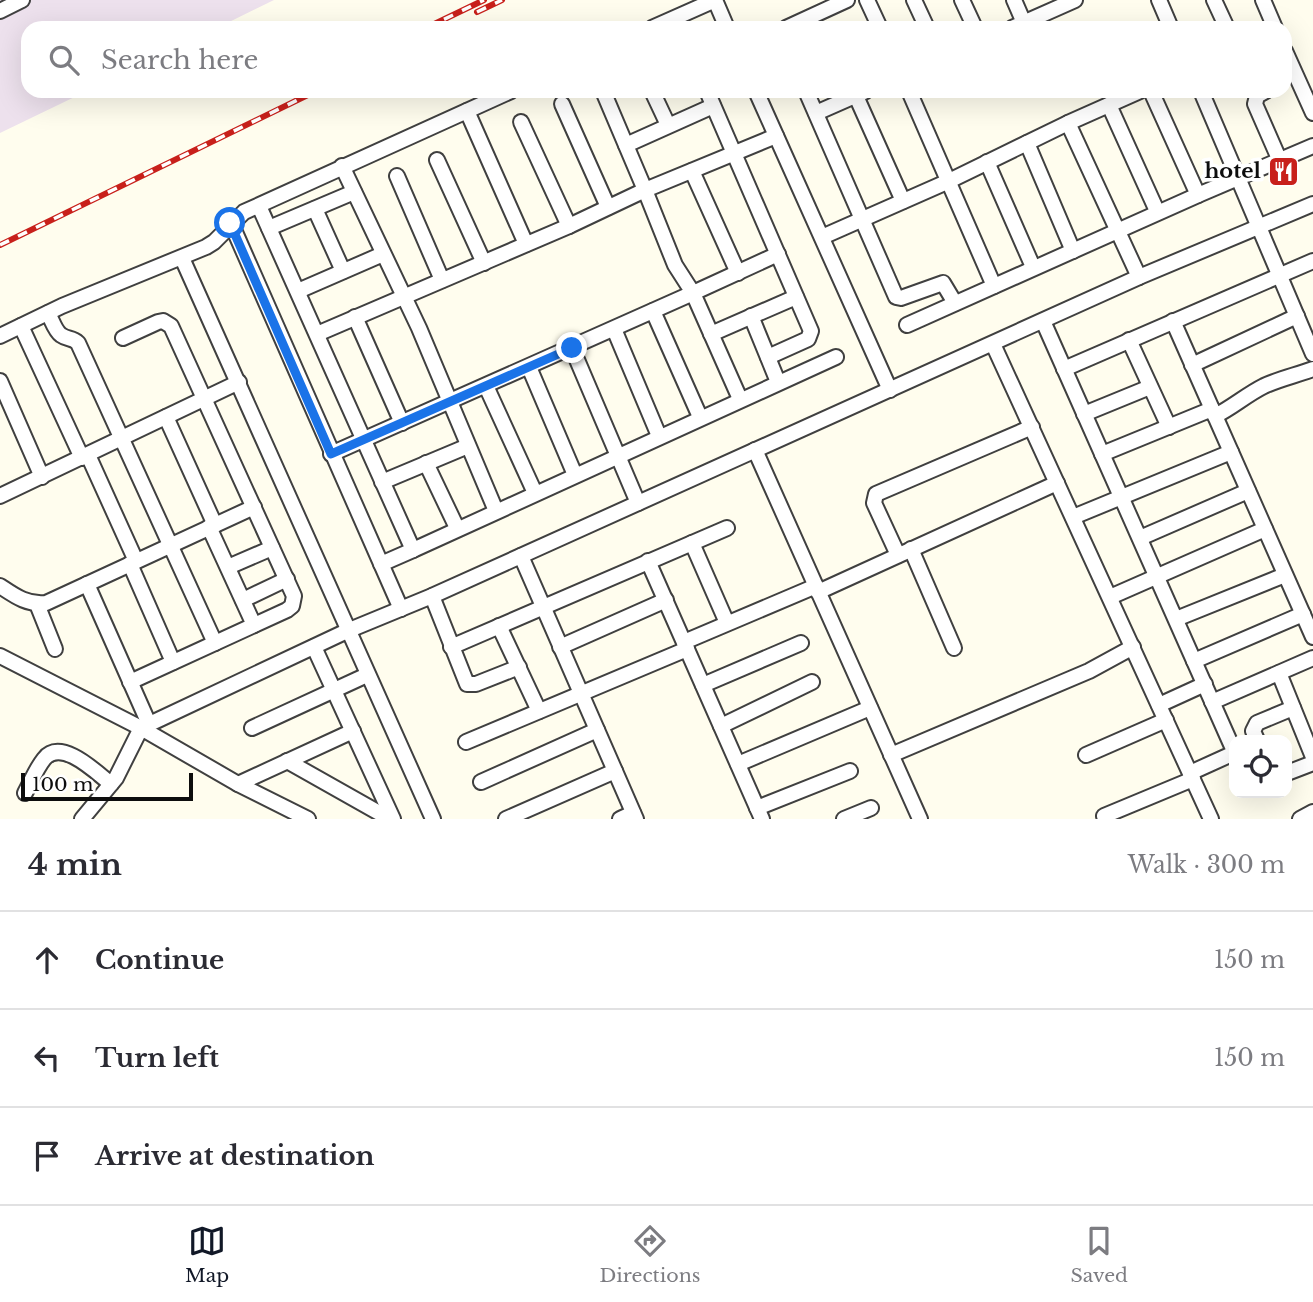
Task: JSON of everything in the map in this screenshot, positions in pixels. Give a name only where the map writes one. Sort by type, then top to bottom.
[{"type":"street","points":[[0,11],[22,0]]},
{"type":"street","points":[[680,21],[715,0],[724,21]]},
{"type":"street","points":[[801,21],[847,0]]},
{"type":"street","points":[[867,0],[877,21]]},
{"type":"street","points":[[914,0],[924,21]]},
{"type":"street","points":[[962,0],[972,21]]},
{"type":"street","points":[[1014,0],[1017,21]]},
{"type":"street","points":[[1159,0],[1168,21]]},
{"type":"street","points":[[1214,0],[1224,21]]},
{"type":"street","points":[[1263,0],[1272,21]]},
{"type":"street","points":[[1026,21],[1068,1]]},
{"type":"street","points":[[1299,82],[1313,113]]},
{"type":"street","points":[[0,336],[48,313],[182,258],[210,244],[244,212],[496,98]]},
{"type":"street","points":[[606,98],[676,265],[693,293],[740,399]]},
{"type":"street","points":[[655,98],[668,125]]},
{"type":"street","points":[[709,98],[811,331],[810,337],[768,357]]},
{"type":"street","points":[[759,98],[890,390]]},
{"type":"street","points":[[809,98],[896,297],[904,297],[943,283],[955,303]]},
{"type":"street","points":[[816,113],[850,98]]},
{"type":"street","points":[[863,98],[903,201]]},
{"type":"street","points":[[912,98],[994,286]]},
{"type":"street","points":[[822,237],[949,181],[1124,98]]},
{"type":"street","points":[[1155,98],[1198,195]]},
{"type":"street","points":[[1204,98],[1313,354]]},
{"type":"street","points":[[1256,98],[1255,104],[1280,161]]},
{"type":"street","points":[[562,104],[608,207]]},
{"type":"street","points":[[1109,105],[1157,211]]},
{"type":"street","points":[[626,145],[713,106]]},
{"type":"street","points":[[467,111],[526,244]]},
{"type":"street","points":[[521,122],[569,226]]},
{"type":"street","points":[[1068,123],[1139,277]]},
{"type":"street","points":[[317,334],[569,226],[645,190],[776,136]]},
{"type":"street","points":[[1027,143],[1073,250]]},
{"type":"street","points":[[907,325],[1157,211],[1313,146]]},
{"type":"street","points":[[437,160],[484,263]]},
{"type":"street","points":[[987,162],[1033,267]]},
{"type":"street","points":[[342,166],[419,328],[496,511]]},
{"type":"street","points":[[692,171],[738,273]]},
{"type":"street","points":[[397,176],[442,280]]},
{"type":"street","points":[[269,228],[354,192]]},
{"type":"street","points":[[82,819],[111,784],[145,726],[347,631],[432,596],[1139,277],[1313,204]]},
{"type":"street","points":[[259,206],[413,550]]},
{"type":"street","points":[[315,209],[343,271]]},
{"type":"street","points":[[230,223],[401,609]]},
{"type":"street","points":[[298,291],[383,254]]},
{"type":"street","points":[[331,454],[778,254]]},
{"type":"street","points":[[182,258],[433,819]]},
{"type":"street","points":[[1064,369],[1313,261]]},
{"type":"street","points":[[712,334],[796,297]]},
{"type":"street","points":[[653,311],[701,417]]},
{"type":"street","points":[[48,313],[59,333],[78,343],[215,643]]},
{"type":"street","points":[[751,316],[778,382]]},
{"type":"street","points":[[1192,365],[1297,316]]},
{"type":"street","points":[[355,317],[402,423]]},
{"type":"street","points":[[1043,321],[1229,741]]},
{"type":"street","points":[[1173,321],[1313,637]]},
{"type":"street","points":[[123,338],[158,323],[166,322],[171,326],[294,596],[292,606],[130,682]]},
{"type":"street","points":[[21,326],[85,456],[133,563],[173,662]]},
{"type":"street","points":[[614,329],[659,436]]},
{"type":"street","points":[[1129,340],[1169,427]]},
{"type":"street","points":[[993,344],[1211,819]]},
{"type":"street","points":[[572,348],[638,503]]},
{"type":"street","points":[[381,564],[836,356]]},
{"type":"street","points":[[529,367],[575,475]]},
{"type":"street","points":[[1102,454],[1169,427],[1236,405],[1247,395],[1266,385],[1313,369]]},
{"type":"street","points":[[0,382],[42,477]]},
{"type":"street","points":[[0,494],[42,477],[239,382]]},
{"type":"street","points":[[486,386],[535,493]]},
{"type":"street","points":[[1084,414],[1150,387]]},
{"type":"street","points":[[166,417],[254,625]]},
{"type":"street","points":[[954,648],[904,552],[874,503],[876,494],[1032,427]]},
{"type":"street","points":[[382,482],[468,446]]},
{"type":"street","points":[[755,450],[920,819]]},
{"type":"street","points":[[1073,517],[1231,452]]},
{"type":"street","points":[[426,463],[457,528]]},
{"type":"street","points":[[466,742],[581,694],[727,624],[904,552],[1057,483]]},
{"type":"street","points":[[1140,538],[1248,491]]},
{"type":"street","points":[[0,586],[22,600],[37,604],[46,603],[254,507]]},
{"type":"street","points":[[451,646],[727,527]]},
{"type":"street","points":[[1110,597],[1265,529]]},
{"type":"street","points":[[692,543],[727,624]]},
{"type":"street","points":[[228,567],[272,548]]},
{"type":"street","points":[[520,556],[615,771],[630,817]]},
{"type":"street","points":[[648,561],[760,813],[850,771]]},
{"type":"street","points":[[1176,619],[1286,575]]},
{"type":"street","points":[[243,600],[287,579]]},
{"type":"street","points":[[87,584],[130,682],[145,726]]},
{"type":"street","points":[[432,596],[467,684],[477,684],[519,667]]},
{"type":"street","points":[[560,647],[666,600]]},
{"type":"street","points":[[37,604],[54,649]]},
{"type":"street","points":[[1194,661],[1303,614]]},
{"type":"street","points":[[499,626],[539,711]]},
{"type":"street","points":[[703,685],[802,643]]},
{"type":"street","points":[[314,646],[391,819]]},
{"type":"street","points":[[891,755],[1089,671],[1133,647]]},
{"type":"street","points":[[0,656],[145,726],[237,784],[308,819]]},
{"type":"street","points":[[1212,702],[1313,658]]},
{"type":"street","points":[[1279,673],[1313,757]]},
{"type":"street","points":[[252,728],[367,674]]},
{"type":"street","points":[[721,726],[812,682]]},
{"type":"street","points":[[1159,705],[1205,684]]},
{"type":"street","points":[[738,764],[870,708]]},
{"type":"street","points":[[1255,735],[1253,731],[1257,723],[1293,708]]},
{"type":"street","points":[[1086,755],[1166,720]]},
{"type":"street","points":[[481,782],[597,730]]},
{"type":"street","points":[[237,784],[353,731]]},
{"type":"street","points":[[24,793],[45,757],[56,752],[66,752],[76,757],[111,784]]},
{"type":"street","points":[[1104,816],[1192,776],[1229,755]]},
{"type":"street","points":[[287,761],[391,819]]},
{"type":"street","points":[[1292,771],[1313,763]]},
{"type":"street","points":[[506,819],[615,771]]},
{"type":"street","points":[[844,819],[870,808]]},
{"type":"street","points":[[1300,819],[1313,812]]},
{"type":"shaded area","points":[[0,0],[274,0],[231,21],[21,21],[21,98],[72,98],[0,133]]},
{"type":"railway","points":[[440,21],[484,0]]},
{"type":"railway","points":[[477,12],[502,0]]},
{"type":"railway","points":[[0,245],[302,98]]},
{"type":"place","name":"hotel","points":[[1284,171]]},
{"type":"route","points":[[230,223],[331,454],[572,348]]}]
